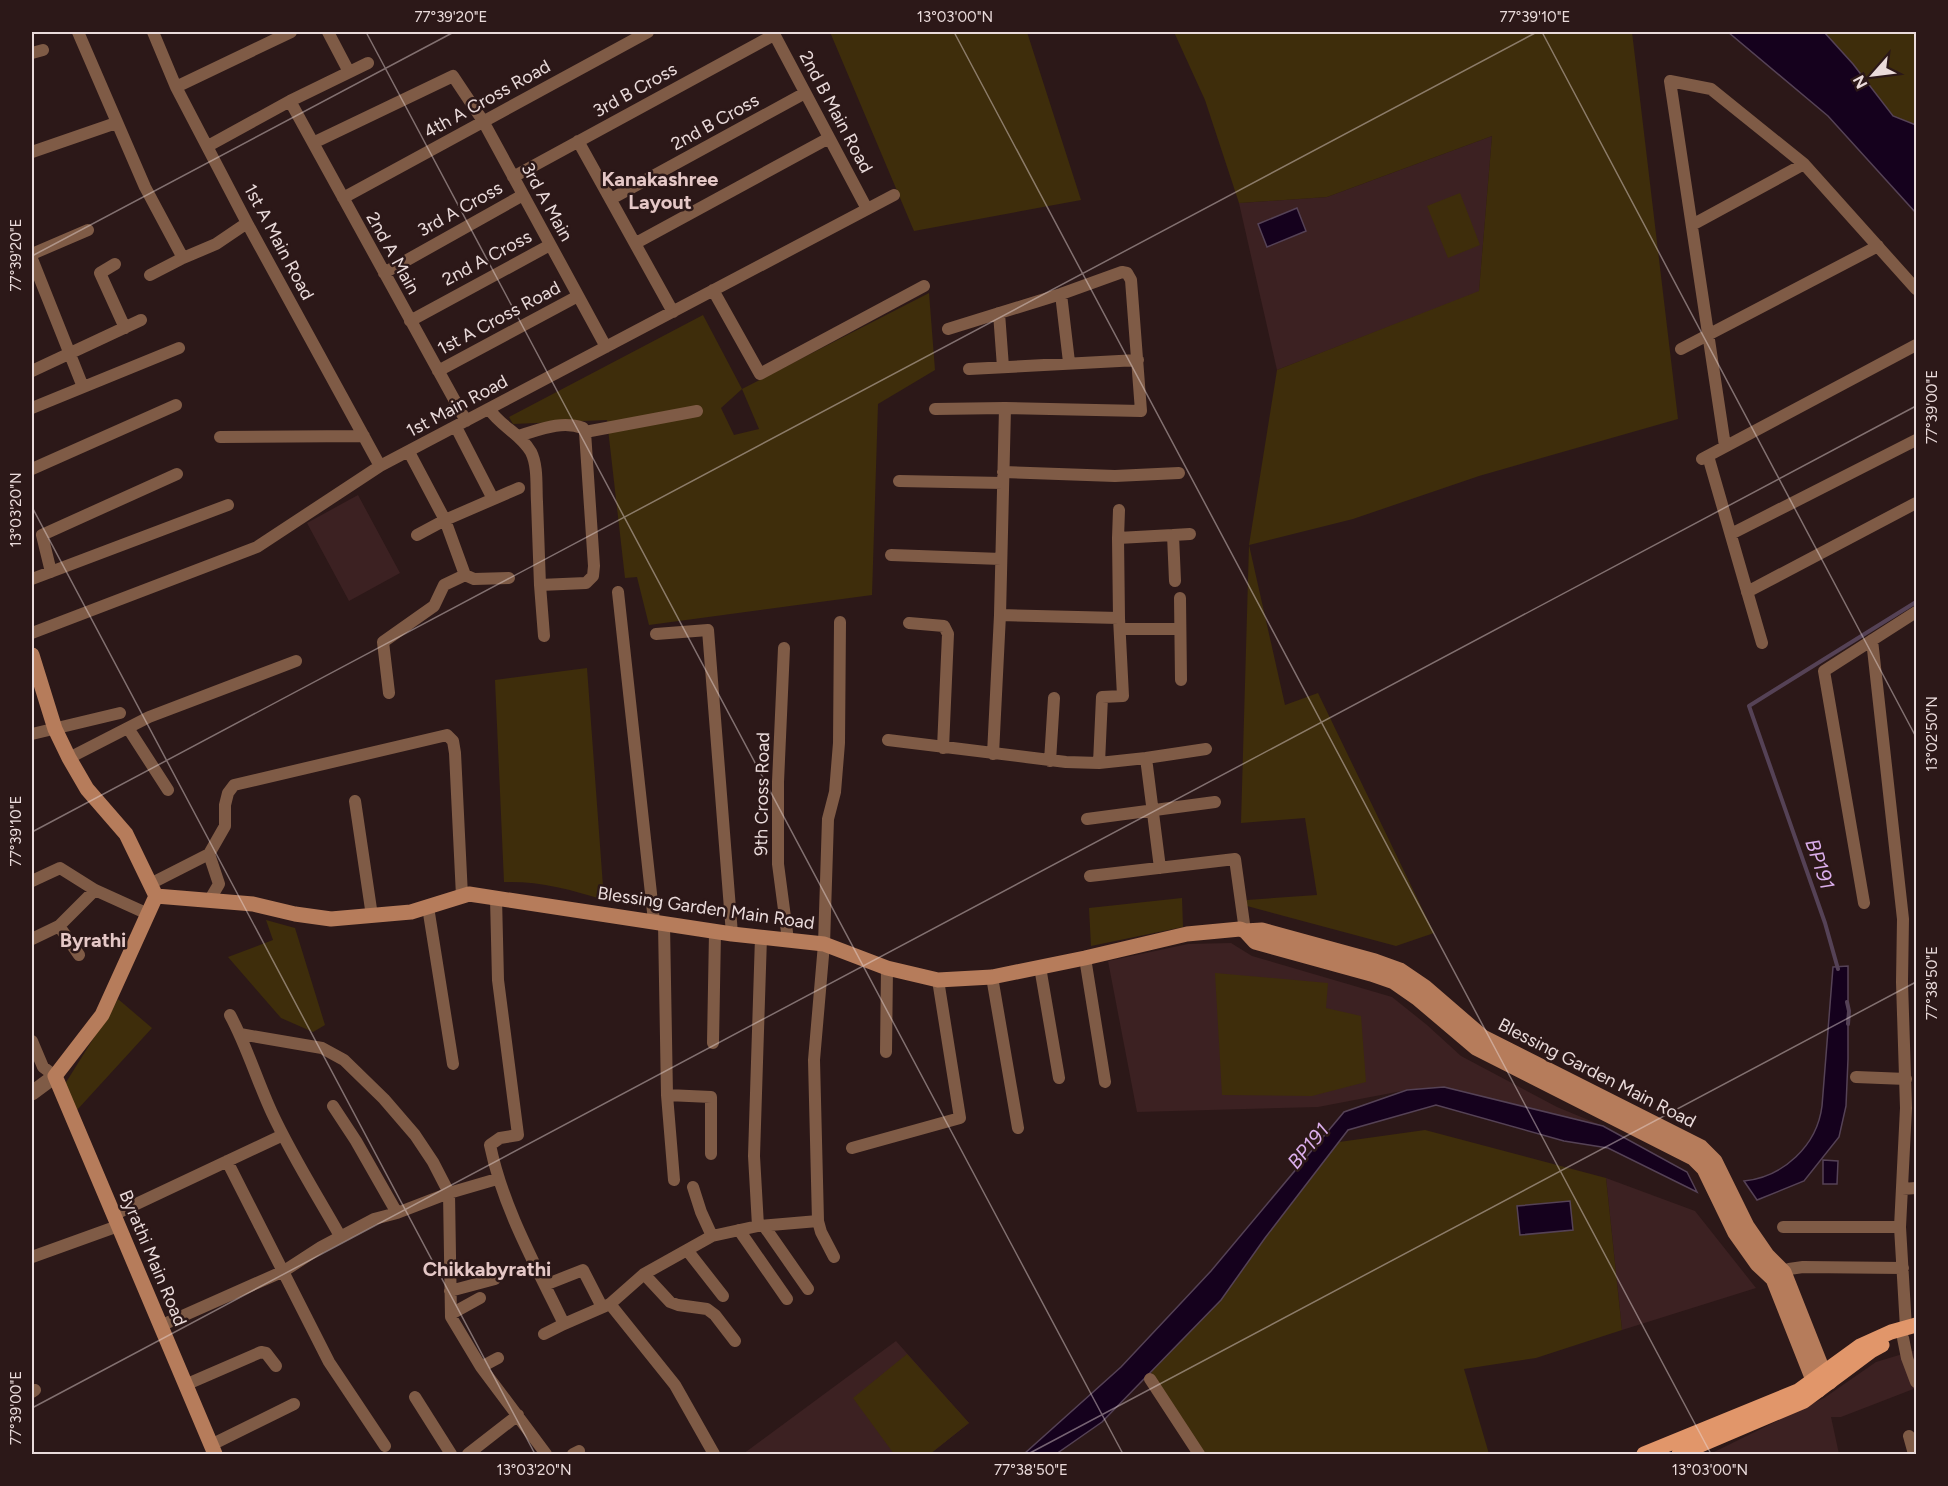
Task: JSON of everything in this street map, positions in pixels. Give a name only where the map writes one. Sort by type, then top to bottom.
[{"type":"main road","points":[[32,655],[55,729],[69,758],[87,789],[126,834],[153,890],[148,914],[102,1015],[55,1076]]},
{"type":"main road","name":"Blessing Garden Main Road","points":[[153,890],[209,901],[253,904],[295,914],[331,919],[411,912],[469,894],[715,932],[824,944],[887,968],[938,980],[992,977],[1187,934],[1240,929],[1262,930],[1375,961],[1400,970],[1425,987],[1483,1037],[1701,1147],[1715,1161],[1753,1236],[1784,1272],[1821,1381]]},
{"type":"main road","name":"Blessing Garden Main Road","points":[[1245,931],[1255,942],[1394,982],[1417,998],[1476,1048],[1693,1158],[1704,1169],[1735,1233],[1757,1264],[1773,1279],[1821,1381]]},
{"type":"main road","name":"Byrathi Main Road","points":[[55,1076],[213,1450]]},
{"type":"main road","points":[[1644,1455],[1821,1381],[1871,1351],[1911,1332]]},
{"type":"main road","points":[[1679,1455],[1804,1401],[1821,1381]]},
{"type":"street","points":[[78,32],[145,187],[183,258]]},
{"type":"street","name":"1st A Main Road","points":[[153,32],[176,87],[247,224],[380,466]]},
{"type":"street","points":[[176,87],[291,32]]},
{"type":"street","points":[[328,32],[349,72]]},
{"type":"street","name":"4th A Cross Road","points":[[343,198],[648,32]]},
{"type":"street","name":"2nd B Main Road","points":[[773,33],[867,209]]},
{"type":"street","name":"3rd B Cross","points":[[513,177],[773,33]]},
{"type":"street","points":[[208,146],[290,101],[368,63]]},
{"type":"street","name":"3rd A Main","points":[[313,143],[453,76],[483,121],[606,347]]},
{"type":"street","points":[[1725,446],[1670,81],[1711,89],[1804,164],[1917,289]]},
{"type":"street","name":"2nd B Cross","points":[[611,199],[805,93]]},
{"type":"street","name":"2nd A Main","points":[[290,101],[438,371],[493,499]]},
{"type":"street","points":[[32,152],[116,123]]},
{"type":"street","points":[[636,243],[829,138]]},
{"type":"street","points":[[578,141],[673,312]]},
{"type":"street","points":[[1692,225],[1804,164]]},
{"type":"street","name":"3rd A Cross","points":[[384,273],[523,195]]},
{"type":"street","name":"1st Main Road","points":[[32,633],[257,547],[380,466],[894,195]]},
{"type":"street","points":[[150,274],[216,244],[247,224]]},
{"type":"street","points":[[32,254],[88,230]]},
{"type":"street","name":"2nd A Cross","points":[[410,321],[550,245]]},
{"type":"street","points":[[1681,349],[1878,246]]},
{"type":"street","points":[[32,259],[83,387]]},
{"type":"street","points":[[115,264],[100,273],[125,328]]},
{"type":"street","points":[[934,409],[1141,411],[1131,280],[1127,273],[1122,272],[1061,294],[948,329]]},
{"type":"street","points":[[713,290],[760,374],[924,285]]},
{"type":"street","points":[[1061,294],[1069,363]]},
{"type":"street","name":"1st A Cross Road","points":[[438,371],[578,296]]},
{"type":"street","points":[[999,313],[1003,367]]},
{"type":"street","points":[[32,371],[141,320]]},
{"type":"street","points":[[1762,643],[1731,534],[1705,458],[1917,345]]},
{"type":"street","points":[[32,408],[179,348]]},
{"type":"street","points":[[969,369],[1138,360]]},
{"type":"street","points":[[32,469],[176,405]]},
{"type":"street","points":[[993,754],[1000,615],[1005,408]]},
{"type":"street","points":[[489,409],[496,420],[526,444],[535,463],[544,636]]},
{"type":"street","points":[[585,432],[697,411]]},
{"type":"street","points":[[518,436],[561,424],[577,426],[583,428],[585,432],[593,576],[590,581],[583,584],[540,585]]},
{"type":"street","points":[[220,437],[364,436]]},
{"type":"street","points":[[1731,534],[1917,440]]},
{"type":"street","points":[[409,452],[445,520],[465,575],[474,579],[509,578]]},
{"type":"street","points":[[898,481],[1179,473]]},
{"type":"street","points":[[51,572],[42,535],[177,474]]},
{"type":"street","points":[[417,535],[445,520],[519,488]]},
{"type":"street","points":[[1748,592],[1917,503]]},
{"type":"street","points":[[32,579],[228,505]]},
{"type":"street","points":[[1099,763],[1102,697],[1123,696],[1119,623],[1119,510]]},
{"type":"street","points":[[1118,538],[1190,534]]},
{"type":"street","points":[[1173,535],[1175,581]]},
{"type":"street","points":[[891,555],[1001,559]]},
{"type":"street","points":[[389,693],[383,642],[434,606],[444,585],[465,575]]},
{"type":"street","points":[[618,592],[659,923],[667,1095],[674,1180]]},
{"type":"street","points":[[1180,598],[1181,680]]},
{"type":"street","points":[[1864,903],[1824,671],[1917,612]]},
{"type":"street","points":[[1000,615],[1180,629]]},
{"type":"street","points":[[834,1257],[818,1221],[814,1060],[824,944],[828,819],[835,792],[839,743],[840,622]]},
{"type":"street","points":[[909,622],[944,626],[948,634],[943,748]]},
{"type":"street","points":[[656,634],[708,630],[732,934]]},
{"type":"street","points":[[1872,640],[1903,919],[1902,982],[1906,1079],[1911,1108],[1900,1227],[1911,1332],[1907,1358],[1917,1382]]},
{"type":"street","name":"9th Cross Road","points":[[784,648],[778,782],[778,864],[788,940]]},
{"type":"street","points":[[69,758],[149,717],[296,662]]},
{"type":"street","points":[[1050,761],[1054,698]]},
{"type":"street","points":[[32,734],[120,713]]},
{"type":"street","points":[[128,728],[168,790]]},
{"type":"street","points":[[153,890],[209,854],[225,826],[225,805],[228,793],[234,785],[447,735],[453,741],[455,753],[462,896]]},
{"type":"street","points":[[888,740],[1050,761],[1099,763],[1206,749]]},
{"type":"street","points":[[1146,758],[1160,868]]},
{"type":"street","points":[[355,801],[372,916]]},
{"type":"street","points":[[1088,819],[1215,802]]},
{"type":"street","points":[[209,854],[219,884],[209,901]]},
{"type":"street","points":[[1090,876],[1235,859],[1245,931]]},
{"type":"street","points":[[32,881],[60,868],[95,890],[148,914]]},
{"type":"street","points":[[32,939],[58,926],[95,890]]},
{"type":"street","points":[[496,898],[498,980],[518,1135],[500,1138],[490,1145],[497,1179],[564,1324]]},
{"type":"street","points":[[428,907],[453,1064]]},
{"type":"street","points":[[1903,919],[1917,919]]},
{"type":"street","points":[[58,926],[79,955]]},
{"type":"street","points":[[713,1043],[715,932]]},
{"type":"street","points":[[761,937],[754,1156],[761,1226],[808,1289]]},
{"type":"street","points":[[1085,958],[1105,1082]]},
{"type":"street","points":[[1040,967],[1059,1078]]},
{"type":"street","points":[[886,1052],[887,968]]},
{"type":"street","points":[[992,977],[1018,1128]]},
{"type":"street","points":[[852,1148],[960,1119],[938,980]]},
{"type":"street","points":[[230,1015],[283,1135],[340,1236]]},
{"type":"street","points":[[240,1034],[322,1048],[344,1060],[384,1099],[415,1135],[433,1162],[449,1193],[451,1314],[481,1367],[546,1455]]},
{"type":"street","points":[[32,1041],[43,1067],[55,1076],[32,1093]]},
{"type":"street","points":[[1856,1077],[1906,1079]]},
{"type":"street","points":[[667,1095],[711,1097],[711,1154]]},
{"type":"street","points":[[333,1106],[397,1213]]},
{"type":"street","points":[[32,1257],[116,1220],[227,1161],[283,1135]]},
{"type":"street","points":[[227,1161],[329,1362],[385,1446]]},
{"type":"street","points":[[160,1326],[284,1271],[340,1236],[374,1219],[497,1179]]},
{"type":"street","points":[[693,1187],[712,1236]]},
{"type":"street","points":[[1902,1189],[1917,1188]]},
{"type":"street","points":[[544,1334],[606,1306],[644,1274],[712,1236],[761,1226],[818,1221]]},
{"type":"street","points":[[1783,1227],[1900,1227]]},
{"type":"street","points":[[739,1230],[786,1299]]},
{"type":"street","points":[[687,1250],[723,1296]]},
{"type":"street","points":[[1790,1269],[1803,1267],[1903,1268]]},
{"type":"street","points":[[545,1286],[581,1269],[606,1306],[675,1384],[714,1455]]},
{"type":"street","points":[[644,1274],[670,1302],[707,1309],[715,1315],[735,1341]]},
{"type":"street","points":[[450,1291],[495,1279]]},
{"type":"street","points":[[451,1314],[480,1298]]},
{"type":"street","points":[[185,1385],[261,1352],[266,1353],[276,1366]]},
{"type":"street","points":[[481,1367],[498,1358]]},
{"type":"street","points":[[1150,1379],[1199,1455]]},
{"type":"street","points":[[415,1397],[451,1455]]},
{"type":"street","points":[[213,1450],[294,1404]]},
{"type":"street","points":[[468,1455],[518,1415]]},
{"type":"street","points":[[1909,1437],[1914,1455]]},
{"type":"shaded area","points":[[830,32],[1027,32],[1081,200],[914,231]]},
{"type":"shaded area","points":[[1174,32],[1632,32],[1678,419],[1479,476],[1353,519],[1249,545],[1277,370],[1479,291],[1492,136],[1327,197],[1239,203],[1205,100]]},
{"type":"shaded area","points":[[1728,32],[1824,32],[1853,64],[1893,116],[1916,125],[1916,213],[1828,116]]},
{"type":"shaded area","points":[[1824,32],[1916,32],[1916,125],[1893,116],[1853,64]]},
{"type":"shaded area","points":[[1492,136],[1479,292],[1277,370],[1239,203],[1327,197]]},
{"type":"shaded area","points":[[1460,193],[1480,245],[1448,258],[1427,206]]},
{"type":"shaded area","points":[[1297,208],[1306,231],[1267,247],[1258,224]]},
{"type":"shaded area","points":[[929,293],[935,370],[878,404],[872,595],[649,625],[637,577],[625,578],[607,420],[513,424],[509,417],[703,315],[742,389]],"holes":[[[742,389],[759,429],[734,435],[721,408]]]},
{"type":"shaded area","points":[[358,495],[400,573],[349,601],[307,523]]},
{"type":"shaded area","points":[[1249,545],[1285,705],[1318,693],[1434,933],[1396,946],[1247,906],[1247,900],[1317,895],[1305,818],[1241,823]]},
{"type":"shaded area","points":[[587,668],[604,900],[554,886],[504,882],[495,680]]},
{"type":"shaded area","points":[[1182,898],[1183,927],[1091,946],[1089,908]]},
{"type":"shaded area","points":[[266,920],[295,928],[325,1025],[313,1032],[281,1018],[228,957],[273,940]]},
{"type":"shaded area","points":[[1231,943],[1252,956],[1392,997],[1461,1056],[1557,1107],[1603,1126],[1444,1087],[1407,1090],[1318,1107],[1137,1112],[1108,961],[1188,944]]},
{"type":"shaded area","points":[[1848,966],[1846,1106],[1839,1137],[1804,1181],[1757,1200],[1744,1181],[1772,1173],[1796,1157],[1813,1134],[1819,1121],[1833,967]]},
{"type":"shaded area","points":[[1215,973],[1328,983],[1326,1008],[1361,1016],[1366,1082],[1312,1096],[1222,1095]]},
{"type":"shaded area","points":[[118,999],[152,1028],[77,1110],[65,1084]]},
{"type":"shaded area","points":[[1444,1087],[1603,1126],[1687,1172],[1697,1192],[1608,1148],[1564,1141],[1436,1105],[1348,1130],[1265,1238],[1221,1300],[1102,1422],[1056,1454],[1024,1454],[1121,1367],[1211,1271],[1344,1112],[1407,1090]]},
{"type":"shaded area","points":[[1425,1130],[1606,1178],[1622,1330],[1536,1358],[1464,1369],[1489,1454],[1203,1454],[1151,1372],[1221,1300],[1265,1238],[1339,1142]]},
{"type":"shaded area","points":[[1823,1160],[1838,1161],[1837,1184],[1823,1184]]},
{"type":"shaded area","points":[[1606,1178],[1695,1211],[1756,1288],[1622,1330]]},
{"type":"shaded area","points":[[1570,1201],[1573,1230],[1520,1235],[1517,1206]]},
{"type":"shaded area","points":[[896,1341],[969,1423],[930,1454],[743,1454]]},
{"type":"shaded area","points":[[1916,1350],[1916,1388],[1841,1417],[1831,1417],[1839,1454],[1710,1454],[1824,1398],[1876,1362]]},
{"type":"shaded area","points":[[907,1354],[969,1423],[930,1454],[894,1454],[853,1398]]},
{"type":"waterway","name":"BP191","points":[[1838,969],[1825,923],[1749,706],[1916,602]]},
{"type":"waterway","name":"BP191","points":[[1847,1002],[1848,1024]]},
{"type":"district","name":"Kanakashree Layout","points":[[660,190]]},
{"type":"district","name":"Byrathi","points":[[93,940]]},
{"type":"district","name":"Chikkabyrathi","points":[[487,1269]]}]
